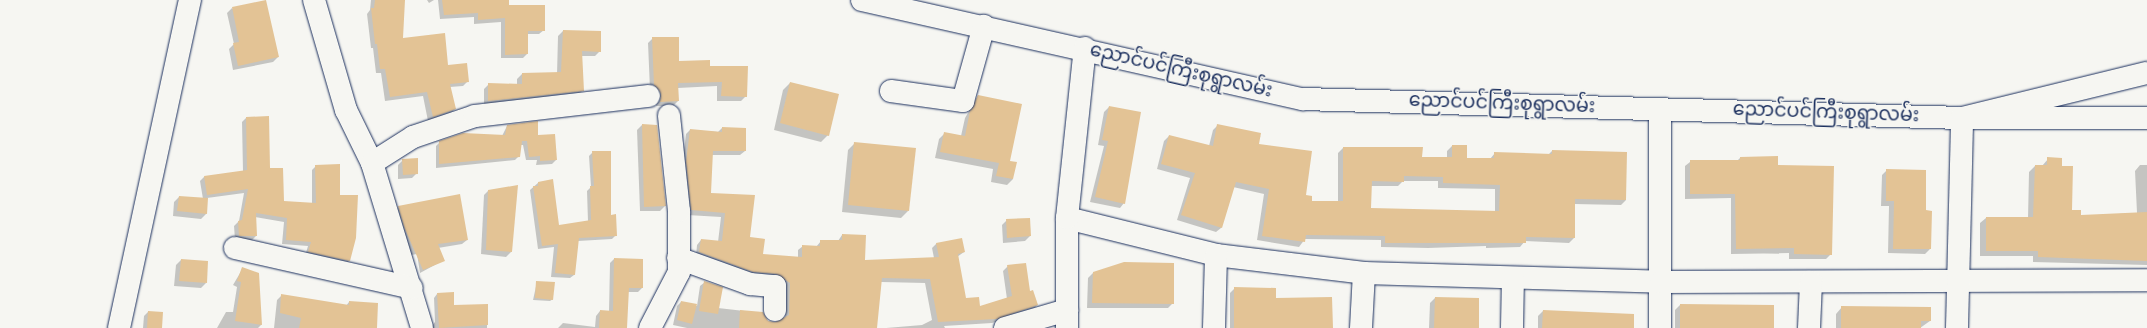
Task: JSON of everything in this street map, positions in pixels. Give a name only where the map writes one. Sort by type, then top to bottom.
[{"type":"street","points":[[119,328],[190,0]]},
{"type":"street","points":[[314,0],[346,110],[372,163],[412,288],[422,328]]},
{"type":"street","name":"ညောင်ပင်ကြီးစုရွာလမ်း","points":[[862,0],[1085,48],[1303,99],[1962,118],[2147,73]]},
{"type":"street","points":[[891,91],[963,101],[984,26]]},
{"type":"street","points":[[1005,328],[1067,319],[1067,218],[1085,48]]},
{"type":"street","points":[[372,163],[413,137],[475,116],[649,96]]},
{"type":"street","points":[[1660,109],[1660,328]]},
{"type":"street","points":[[650,328],[678,272],[678,211],[669,116]]},
{"type":"street","points":[[1957,328],[1962,118],[2147,118]]},
{"type":"street","points":[[1067,218],[1216,255],[1364,273],[1661,282],[1958,282],[2147,280]]},
{"type":"street","points":[[235,248],[412,288]]},
{"type":"street","points":[[1214,328],[1216,255]]},
{"type":"street","points":[[678,258],[750,284],[775,286],[775,310]]},
{"type":"street","points":[[1361,328],[1364,273]]},
{"type":"street","points":[[1512,328],[1513,278]]},
{"type":"street","points":[[1809,328],[1811,282]]},
{"type":"building","points":[[266,0],[279,57],[238,66],[233,43],[239,42],[232,7]]},
{"type":"building","points":[[375,0],[405,0],[403,38],[445,33],[448,65],[467,63],[469,82],[450,84],[456,109],[433,117],[427,92],[390,97],[385,69],[380,69],[377,44],[375,44],[371,8],[374,8]]},
{"type":"building","points":[[442,0],[509,0],[509,5],[545,5],[545,31],[528,31],[528,54],[505,55],[505,18],[478,20],[478,13],[444,15]]},
{"type":"building","points":[[563,30],[601,31],[601,52],[582,51],[584,91],[488,101],[488,83],[522,84],[522,73],[561,72]]},
{"type":"building","points":[[652,37],[679,37],[679,61],[710,60],[710,66],[748,66],[747,97],[721,96],[722,82],[678,83],[679,101],[660,102],[661,94],[654,85]]},
{"type":"building","points":[[790,82],[839,94],[829,136],[780,123]]},
{"type":"building","points":[[978,95],[1022,104],[1010,161],[1017,162],[1013,179],[996,176],[999,163],[940,152],[944,132],[965,136],[970,111]]},
{"type":"building","points":[[1109,106],[1141,112],[1125,204],[1095,197],[1108,141],[1102,140]]},
{"type":"building","points":[[269,116],[270,168],[283,168],[284,201],[316,203],[315,165],[340,164],[340,195],[358,195],[356,238],[350,261],[308,252],[311,242],[286,240],[287,218],[256,213],[257,236],[239,236],[238,221],[242,220],[248,189],[207,195],[204,176],[247,170],[246,117]]},
{"type":"building","points":[[538,121],[538,135],[555,134],[557,160],[540,161],[540,156],[529,157],[527,141],[522,141],[520,157],[439,164],[439,141],[463,133],[505,135],[507,125]]},
{"type":"building","points":[[642,124],[657,125],[666,206],[644,207]]},
{"type":"building","points":[[1217,124],[1261,133],[1259,144],[1312,151],[1306,195],[1312,196],[1312,201],[1343,201],[1343,147],[1423,147],[1422,157],[1452,157],[1452,145],[1467,145],[1467,158],[1494,158],[1494,152],[1552,154],[1552,150],[1627,152],[1626,200],[1575,199],[1575,238],[1526,237],[1526,243],[1385,243],[1385,236],[1306,235],[1305,242],[1262,236],[1269,189],[1236,182],[1222,228],[1181,215],[1195,173],[1161,164],[1169,135],[1213,146]],"holes":[[[1404,176],[1443,177],[1443,183],[1500,185],[1499,211],[1371,208],[1372,181],[1404,182]]]},
{"type":"building","points":[[722,127],[746,128],[746,151],[713,151],[711,193],[755,195],[750,237],[765,239],[763,254],[802,257],[802,245],[820,246],[820,240],[842,240],[842,234],[866,235],[865,260],[939,257],[936,243],[962,238],[965,252],[958,254],[966,298],[979,297],[980,306],[1012,296],[1007,265],[1026,263],[1030,291],[1033,290],[1038,305],[997,319],[938,322],[930,279],[882,278],[877,328],[739,328],[740,310],[763,312],[768,321],[775,322],[789,315],[790,283],[776,274],[753,272],[699,252],[701,239],[722,241],[725,213],[691,210],[686,162],[690,129],[722,132]]},
{"type":"building","points":[[854,142],[916,148],[909,211],[848,205]]},
{"type":"building","points":[[592,151],[611,151],[611,215],[616,214],[617,236],[579,238],[575,275],[555,273],[558,244],[542,246],[533,186],[538,186],[538,182],[553,179],[559,225],[591,220],[590,186],[594,186]]},
{"type":"building","points":[[1778,156],[1778,165],[1834,166],[1832,255],[1794,254],[1794,248],[1736,249],[1735,194],[1690,194],[1690,160],[1740,160],[1740,157]]},
{"type":"building","points":[[2047,157],[2062,158],[2062,166],[2073,166],[2072,210],[2081,210],[2081,215],[2147,212],[2147,261],[2038,257],[2038,251],[1986,251],[1986,217],[2033,217],[2035,165],[2047,165]]},
{"type":"building","points":[[418,158],[418,174],[403,175],[402,159]]},
{"type":"building","points":[[1886,169],[1926,170],[1926,210],[1932,211],[1931,249],[1893,249],[1894,201],[1886,201]]},
{"type":"building","points":[[518,185],[512,252],[486,250],[488,190]]},
{"type":"building","points":[[460,194],[468,240],[438,244],[445,261],[423,270],[404,227],[398,206]]},
{"type":"building","points":[[179,196],[208,198],[207,214],[177,211]]},
{"type":"building","points":[[1030,218],[1031,236],[1007,238],[1006,219]]},
{"type":"building","points":[[614,258],[643,259],[643,288],[629,288],[627,328],[599,328],[600,310],[613,311]]},
{"type":"building","points":[[181,259],[208,261],[207,283],[179,281]]},
{"type":"building","points":[[1124,262],[1174,263],[1174,304],[1092,303],[1093,272]]},
{"type":"building","points":[[242,267],[259,273],[262,325],[235,321],[241,282],[237,281]]},
{"type":"building","points":[[536,281],[555,282],[553,300],[535,298]]},
{"type":"building","points":[[704,281],[723,287],[718,314],[699,311]]},
{"type":"building","points":[[1234,287],[1276,288],[1276,298],[1332,297],[1333,328],[1234,328]]},
{"type":"building","points":[[454,292],[454,305],[488,304],[488,325],[439,328],[437,293]]},
{"type":"building","points":[[281,294],[349,305],[349,301],[378,303],[377,328],[299,328],[301,318],[280,313]]},
{"type":"building","points":[[1435,297],[1479,298],[1479,328],[1434,328]]},
{"type":"building","points":[[681,301],[697,304],[692,324],[677,320]]},
{"type":"building","points":[[1680,304],[1774,305],[1774,328],[1680,328]]},
{"type":"building","points":[[1841,306],[1931,307],[1931,321],[1921,321],[1921,328],[1841,328]]},
{"type":"building","points":[[1543,310],[1634,314],[1634,328],[1542,328]]},
{"type":"building","points":[[148,311],[163,312],[162,328],[147,328]]}]
